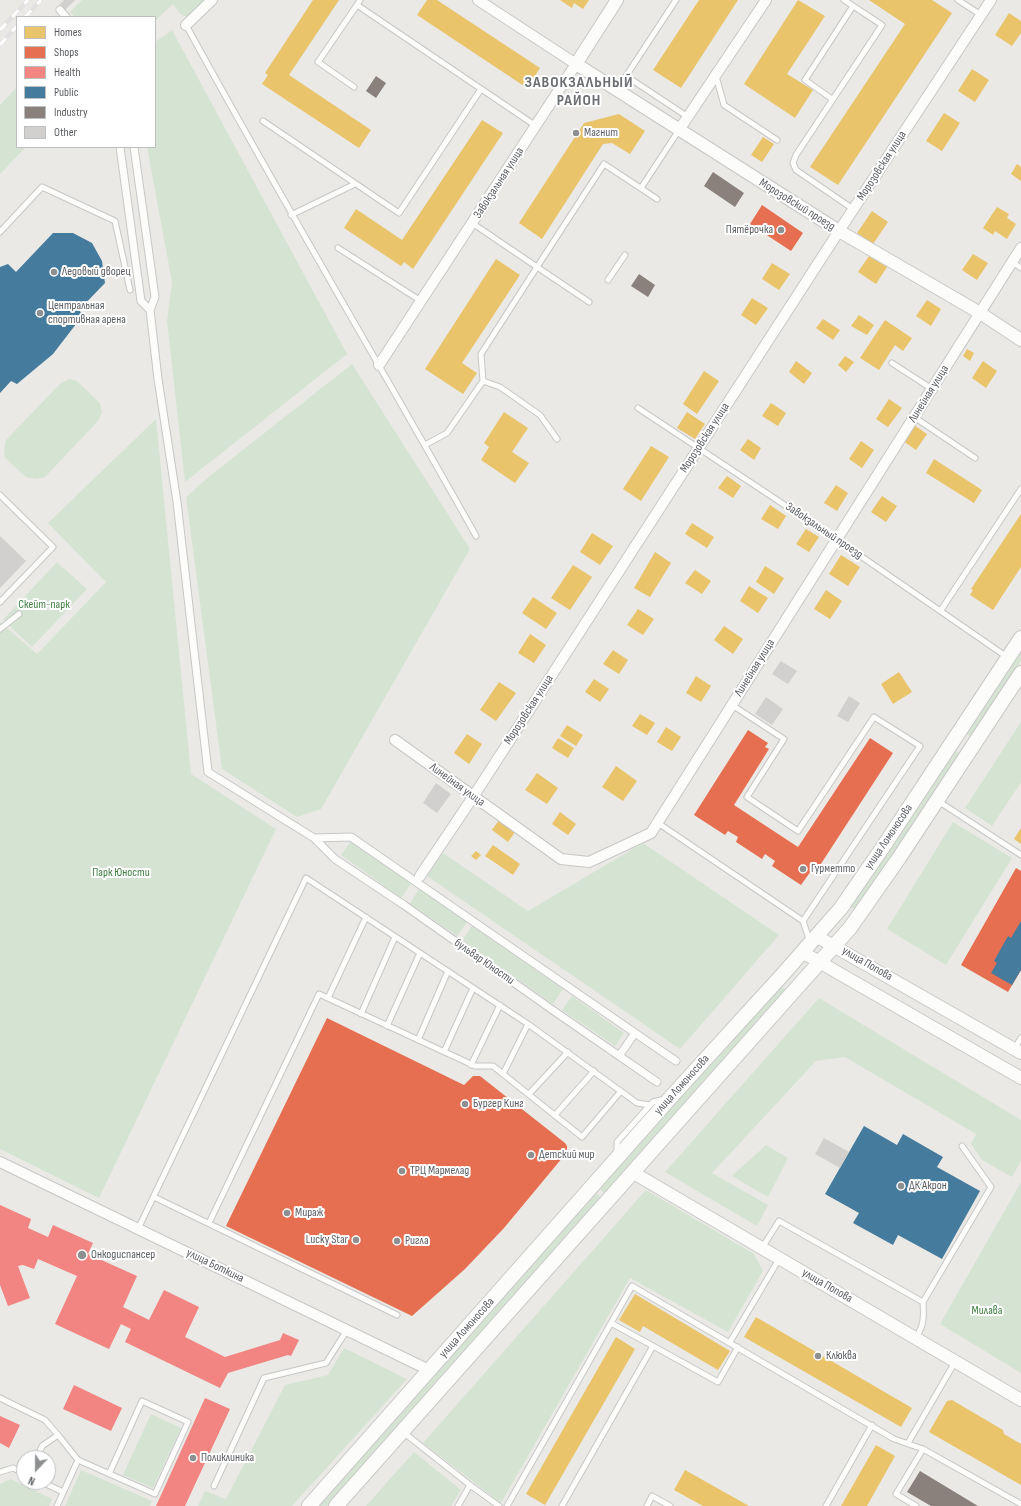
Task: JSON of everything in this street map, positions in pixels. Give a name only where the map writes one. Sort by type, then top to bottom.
[{"type":"main road","name":"улица Ломоносова","points":[[309,1506],[845,902],[1021,638]]},
{"type":"main road","name":"улица Ломоносова","points":[[336,1506],[834,946],[856,919],[1021,673]]},
{"type":"main road","points":[[955,739],[971,749]]},
{"type":"street","points":[[186,25],[212,0]]},
{"type":"street","points":[[478,0],[576,64]]},
{"type":"street","name":"Завокзальная улица","points":[[379,365],[617,0]]},
{"type":"street","points":[[679,130],[766,0]]},
{"type":"street","name":"Морозовская улица","points":[[420,876],[473,797],[853,209],[991,0]]},
{"type":"street","points":[[60,10],[65,16]]},
{"type":"street","name":"Морозовский проезд","points":[[576,64],[839,231],[980,313],[1021,340]]},
{"type":"street","points":[[120,148],[142,301],[150,310],[155,298],[134,148]]},
{"type":"street","name":"Линейная улица","points":[[395,740],[561,860],[589,862],[651,833],[1021,248]]},
{"type":"street","name":"бульвар Юности","points":[[150,310],[158,379],[177,502],[208,772],[314,838],[335,859],[404,905],[657,1082]]},
{"type":"street","points":[[314,838],[351,837],[676,1061]]},
{"type":"street","name":"улица Попова","points":[[809,943],[834,946],[1018,1051]]},
{"type":"street","name":"улица Попова","points":[[809,943],[820,962],[1021,1078]]},
{"type":"street","points":[[619,1056],[635,1033]]},
{"type":"street","name":"улица Боткина","points":[[0,1162],[137,1230],[429,1370]]},
{"type":"street","name":"улица Попова","points":[[632,1172],[1021,1400]]},
{"type":"lane","points":[[676,0],[626,76],[688,117]]},
{"type":"lane","points":[[844,0],[882,25],[832,99],[796,155],[793,163],[796,170],[853,209]]},
{"type":"lane","points":[[958,0],[981,15]]},
{"type":"lane","points":[[354,87],[318,62],[359,2],[481,89],[536,126]]},
{"type":"lane","points":[[832,99],[805,80],[854,6]]},
{"type":"lane","points":[[186,25],[291,215],[379,365],[476,536]]},
{"type":"lane","points":[[716,75],[724,106],[777,140]]},
{"type":"lane","points":[[263,121],[399,213],[481,89]]},
{"type":"lane","points":[[641,188],[679,130]]},
{"type":"lane","points":[[425,445],[447,433],[483,381],[481,354],[604,164],[657,199]]},
{"type":"lane","points":[[291,215],[355,184]]},
{"type":"lane","points":[[0,232],[42,187],[116,221],[130,290]]},
{"type":"lane","points":[[472,223],[589,302]]},
{"type":"lane","points":[[338,248],[421,301]]},
{"type":"lane","points":[[608,280],[625,255]]},
{"type":"lane","points":[[1012,262],[1021,268]]},
{"type":"lane","points":[[892,363],[932,389]]},
{"type":"lane","points":[[483,381],[500,387],[540,415],[557,439]]},
{"type":"lane","name":"Завокзальный проезд","points":[[638,408],[836,539],[941,610],[1008,658]]},
{"type":"lane","points":[[914,417],[975,458]]},
{"type":"lane","points":[[941,610],[1021,489]]},
{"type":"lane","points":[[0,495],[53,547],[0,602]]},
{"type":"lane","points":[[0,629],[20,614]]},
{"type":"lane","points":[[732,705],[784,739],[747,797],[798,831],[874,717],[920,746],[803,921]]},
{"type":"lane","points":[[937,800],[1021,855]]},
{"type":"lane","points":[[658,823],[803,921],[809,943]]},
{"type":"lane","points":[[137,1230],[306,878],[528,1024],[637,1104],[650,1105]]},
{"type":"lane","points":[[328,998],[366,917]]},
{"type":"lane","points":[[361,1014],[395,937]]},
{"type":"lane","points":[[387,1026],[420,953]]},
{"type":"lane","points":[[418,1040],[448,971]]},
{"type":"lane","points":[[444,1052],[473,988]]},
{"type":"lane","points":[[209,1223],[319,994],[471,1065],[493,1066],[582,1137],[621,1091]]},
{"type":"lane","points":[[471,1065],[500,1005]]},
{"type":"lane","points":[[503,1074],[528,1024]]},
{"type":"lane","points":[[1018,1051],[1021,1038]]},
{"type":"lane","points":[[529,1094],[568,1052]]},
{"type":"lane","points":[[555,1115],[594,1071]]},
{"type":"lane","points":[[616,1160],[617,1142],[652,1102],[671,1097]]},
{"type":"lane","points":[[916,1338],[921,1331],[924,1320],[923,1302],[991,1186],[962,1146]]},
{"type":"lane","points":[[154,1197],[397,1315]]},
{"type":"lane","points":[[762,1248],[779,1221],[923,1302]]},
{"type":"lane","points":[[730,1342],[779,1258]]},
{"type":"lane","points":[[507,1506],[632,1286],[894,1439],[923,1449],[1021,1504]]},
{"type":"lane","points":[[612,1323],[718,1382],[738,1347]]},
{"type":"lane","points":[[214,1486],[264,1378],[326,1363],[347,1330]]},
{"type":"lane","points":[[562,1506],[653,1346]]},
{"type":"lane","points":[[908,1443],[955,1362]]},
{"type":"lane","points":[[0,1398],[46,1420],[78,1460],[109,1474],[155,1494],[188,1422],[142,1401],[109,1474]]},
{"type":"lane","points":[[826,1506],[872,1425]]},
{"type":"lane","points":[[402,1431],[499,1506]]},
{"type":"lane","points":[[40,1450],[42,1446],[58,1435]]},
{"type":"lane","points":[[916,1506],[896,1494],[923,1449]]},
{"type":"lane","points":[[57,1506],[78,1460]]},
{"type":"lane","points":[[0,1472],[13,1468],[16,1469]]},
{"type":"lane","points":[[458,1506],[470,1485]]},
{"type":"lane","points":[[56,1489],[63,1492]]},
{"type":"lane","points":[[647,1506],[652,1496],[670,1506]]},
{"type":"green space","points":[[82,0],[206,0],[190,16],[182,15],[173,4],[156,20],[156,16],[74,16],[70,12]]},
{"type":"green space","points":[[172,30],[347,354],[185,482],[167,321],[172,282],[147,148],[156,148],[156,41]]},
{"type":"green space","points":[[16,88],[16,148],[25,148],[0,174],[0,105]]},
{"type":"green space","points":[[352,364],[470,549],[321,809],[297,817],[222,769],[186,497],[211,475]]},
{"type":"green space","points":[[69,379],[77,381],[100,403],[102,412],[98,421],[45,477],[35,479],[26,477],[5,458],[4,450],[6,440],[60,384]]},
{"type":"green space","name":"Парк Юности","points":[[156,419],[191,774],[276,829],[99,1198],[0,1149],[0,622],[37,654],[106,582],[48,523]]},
{"type":"green space","name":"Скейт-парк","points":[[57,562],[87,589],[32,647],[3,620]]},
{"type":"green space","points":[[1021,651],[1021,661],[971,737],[966,734]]},
{"type":"green space","points":[[1021,722],[1021,782],[992,826],[965,808]]},
{"type":"green space","points":[[955,751],[960,754],[855,910],[850,906]]},
{"type":"green space","points":[[953,822],[1012,858],[946,965],[887,929]]},
{"type":"green space","points":[[351,841],[411,884],[401,898],[341,855]]},
{"type":"green space","points":[[643,843],[779,935],[680,1049],[427,876],[443,853],[528,911]]},
{"type":"green space","points":[[419,888],[467,922],[457,936],[410,904]]},
{"type":"green space","points":[[472,926],[563,989],[553,1004],[462,940]]},
{"type":"green space","points":[[780,986],[786,990],[605,1194],[599,1188]]},
{"type":"green space","points":[[572,996],[624,1033],[615,1046],[562,1010]]},
{"type":"green space","points":[[819,998],[1021,1120],[1021,1161],[1012,1177],[982,1160],[971,1144],[976,1134],[845,1057],[816,1061],[712,1173],[768,1205],[757,1226],[665,1172]]},
{"type":"green space","points":[[766,1145],[788,1158],[768,1197],[732,1176]]},
{"type":"green space","name":"Милава","points":[[1021,1182],[1021,1373],[940,1324]]},
{"type":"green space","points":[[646,1190],[754,1254],[763,1271],[728,1332],[630,1278],[501,1503],[423,1443]]},
{"type":"green space","points":[[595,1192],[602,1198],[327,1506],[318,1506]]},
{"type":"green space","points":[[344,1348],[407,1379],[292,1506],[198,1506],[205,1491],[226,1499],[285,1385],[328,1375]]},
{"type":"green space","points":[[151,1414],[181,1428],[153,1488],[123,1475]]},
{"type":"green space","points":[[414,1452],[461,1490],[451,1506],[366,1506]]},
{"type":"green space","points":[[81,1470],[152,1501],[150,1506],[65,1506]]},
{"type":"green space","points":[[11,1479],[16,1481],[16,1490],[34,1490],[52,1499],[49,1506],[0,1506],[0,1484]]},
{"type":"building: Homes","points":[[313,0],[339,0],[289,75],[371,130],[359,148],[262,84],[268,75],[265,73]]},
{"type":"building: Homes","points":[[427,0],[437,0],[540,68],[527,88],[417,15]]},
{"type":"building: Homes","points":[[560,0],[589,0],[583,9],[574,3],[572,8]]},
{"type":"building: Homes","points":[[699,0],[738,0],[681,88],[653,70]]},
{"type":"building: Homes","points":[[798,0],[825,16],[787,74],[813,90],[795,118],[744,84]]},
{"type":"building: Homes","points":[[869,0],[932,0],[952,13],[838,185],[810,167],[905,24]]},
{"type":"building: Homes","points":[[1009,13],[1021,21],[1021,33],[1012,46],[995,35]]},
{"type":"building: Homes","points":[[972,69],[989,80],[975,102],[958,91]]},
{"type":"building: Homes","points":[[944,113],[960,123],[942,151],[926,141]]},
{"type":"building: Homes","points":[[619,114],[645,131],[630,154],[612,143],[603,144],[542,239],[519,223],[584,123]]},
{"type":"building: Homes","points":[[482,120],[503,133],[413,269],[404,262],[401,266],[344,228],[356,209],[402,240]]},
{"type":"building: Homes","points":[[763,137],[774,144],[762,162],[751,155]]},
{"type":"building: Homes","points":[[1017,164],[1021,167],[1021,181],[1011,174]]},
{"type":"building: Homes","points":[[997,207],[1009,214],[1007,218],[1016,224],[1007,239],[995,231],[993,235],[983,228]]},
{"type":"building: Homes","points":[[872,211],[888,222],[873,244],[857,233]]},
{"type":"building: Homes","points":[[973,254],[988,263],[977,280],[962,270]]},
{"type":"building: Homes","points":[[869,256],[887,267],[876,284],[858,272]]},
{"type":"building: Homes","points":[[496,259],[520,275],[462,363],[477,373],[463,394],[425,369]]},
{"type":"building: Homes","points":[[772,263],[790,274],[779,290],[762,279]]},
{"type":"building: Homes","points":[[752,298],[768,308],[756,325],[741,315]]},
{"type":"building: Homes","points":[[927,300],[941,309],[931,326],[916,316]]},
{"type":"building: Homes","points":[[859,315],[874,325],[867,335],[851,326]]},
{"type":"building: Homes","points":[[823,319],[840,330],[833,340],[816,328]]},
{"type":"building: Homes","points":[[885,320],[912,338],[903,351],[895,345],[879,370],[860,358]]},
{"type":"building: Homes","points":[[967,349],[974,353],[970,361],[963,356]]},
{"type":"building: Homes","points":[[845,356],[854,362],[846,372],[838,365]]},
{"type":"building: Homes","points":[[796,361],[812,373],[804,384],[789,372]]},
{"type":"building: Homes","points":[[983,361],[997,371],[986,388],[972,378]]},
{"type":"building: Homes","points":[[704,371],[719,381],[697,414],[683,404]]},
{"type":"building: Homes","points":[[889,399],[902,408],[888,427],[876,419]]},
{"type":"building: Homes","points":[[771,403],[786,413],[778,426],[762,416]]},
{"type":"building: Homes","points":[[504,412],[528,428],[512,452],[529,463],[515,483],[481,460],[489,447],[484,443]]},
{"type":"building: Homes","points":[[687,412],[705,424],[695,439],[677,428]]},
{"type":"building: Homes","points":[[914,425],[927,434],[916,450],[903,441]]},
{"type":"building: Homes","points":[[748,439],[761,448],[754,460],[740,450]]},
{"type":"building: Homes","points":[[861,441],[874,450],[862,468],[849,459]]},
{"type":"building: Homes","points":[[651,446],[669,457],[641,501],[623,489]]},
{"type":"building: Homes","points":[[934,459],[982,490],[974,503],[926,473]]},
{"type":"building: Homes","points":[[727,476],[741,486],[733,498],[718,488]]},
{"type":"building: Homes","points":[[836,485],[848,493],[837,511],[824,503]]},
{"type":"building: Homes","points":[[882,496],[897,506],[886,522],[871,512]]},
{"type":"building: Homes","points":[[770,505],[786,516],[778,529],[761,519]]},
{"type":"building: Homes","points":[[1021,514],[1021,567],[993,610],[970,595],[973,590],[971,589]]},
{"type":"building: Homes","points":[[692,523],[714,537],[707,548],[685,534]]},
{"type":"building: Homes","points":[[806,529],[819,537],[809,552],[796,544]]},
{"type":"building: Homes","points":[[592,533],[613,546],[600,565],[580,552]]},
{"type":"building: Homes","points":[[655,552],[671,563],[650,597],[634,588]]},
{"type":"building: Homes","points":[[841,555],[860,567],[848,586],[829,574]]},
{"type":"building: Homes","points":[[573,565],[592,577],[570,610],[551,598]]},
{"type":"building: Homes","points":[[765,566],[784,578],[774,594],[756,582]]},
{"type":"building: Homes","points":[[695,570],[711,581],[702,594],[685,583]]},
{"type":"building: Homes","points":[[749,586],[768,598],[758,613],[740,601]]},
{"type":"building: Homes","points":[[826,590],[842,601],[830,619],[814,609]]},
{"type":"building: Homes","points":[[533,597],[557,613],[546,629],[522,613]]},
{"type":"building: Homes","points":[[638,609],[654,619],[643,635],[627,625]]},
{"type":"building: Homes","points":[[724,626],[743,639],[733,654],[714,640]]},
{"type":"building: Homes","points":[[530,634],[546,645],[534,663],[518,653]]},
{"type":"building: Homes","points":[[613,650],[628,660],[619,674],[603,664]]},
{"type":"building: Homes","points":[[899,672],[912,692],[893,704],[881,684]]},
{"type":"building: Homes","points":[[696,676],[711,686],[701,702],[686,693]]},
{"type":"building: Homes","points":[[594,679],[609,689],[600,702],[585,692]]},
{"type":"building: Homes","points":[[499,682],[516,693],[496,721],[480,710]]},
{"type":"building: Homes","points":[[640,714],[655,723],[647,735],[632,726]]},
{"type":"building: Homes","points":[[567,725],[583,735],[576,746],[560,736]]},
{"type":"building: Homes","points":[[666,727],[681,737],[672,751],[657,742]]},
{"type":"building: Homes","points":[[467,734],[482,744],[469,764],[454,753]]},
{"type":"building: Homes","points":[[558,738],[574,748],[568,758],[552,748]]},
{"type":"building: Homes","points":[[616,766],[637,781],[623,801],[602,787]]},
{"type":"building: Homes","points":[[537,773],[558,788],[547,804],[525,790]]},
{"type":"building: Homes","points":[[560,812],[576,824],[568,835],[552,824]]},
{"type":"building: Homes","points":[[499,820],[515,832],[508,842],[492,830]]},
{"type":"building: Homes","points":[[1021,828],[1021,844],[1014,839]]},
{"type":"building: Homes","points":[[493,845],[520,864],[513,875],[485,856]]},
{"type":"building: Homes","points":[[476,851],[481,855],[476,860],[471,856]]},
{"type":"building: Homes","points":[[1021,921],[1021,970],[1012,985],[991,973],[997,963],[994,961],[1008,936],[1011,938]]},
{"type":"building: Homes","points":[[635,1294],[730,1351],[718,1370],[643,1326],[640,1332],[619,1320]]},
{"type":"building: Homes","points":[[756,1317],[912,1408],[901,1427],[744,1337]]},
{"type":"building: Homes","points":[[616,1337],[635,1349],[545,1505],[526,1494]]},
{"type":"building: Homes","points":[[952,1400],[1003,1430],[1004,1434],[1021,1444],[1021,1485],[929,1432],[947,1401]]},
{"type":"building: Homes","points":[[876,1445],[895,1456],[867,1506],[841,1506]]},
{"type":"building: Homes","points":[[685,1470],[749,1506],[703,1506],[674,1490]]},
{"type":"building: Shops","points":[[762,205],[803,233],[791,251],[750,224]]},
{"type":"building: Shops","points":[[748,730],[768,743],[765,747],[769,749],[734,805],[798,847],[870,738],[893,753],[815,873],[811,871],[801,885],[772,866],[775,861],[765,854],[762,859],[736,842],[738,837],[728,831],[725,835],[694,815]]},
{"type":"building: Shops","points":[[1016,868],[1021,871],[1021,970],[1008,992],[961,965]]},
{"type":"building: Shops","name":"ТРЦ Мармелад","points":[[327,1018],[464,1085],[473,1076],[480,1076],[567,1146],[567,1151],[563,1157],[504,1228],[465,1269],[412,1316],[226,1226]]},
{"type":"building: Health","points":[[0,1205],[31,1219],[28,1228],[48,1237],[53,1225],[93,1243],[88,1254],[137,1276],[123,1307],[149,1320],[164,1290],[199,1307],[185,1337],[225,1357],[280,1340],[283,1333],[299,1340],[291,1356],[288,1355],[228,1373],[220,1388],[125,1342],[131,1329],[121,1324],[109,1349],[55,1324],[77,1276],[38,1259],[34,1269],[23,1265],[18,1266],[30,1298],[8,1306],[0,1285]]},
{"type":"building: Health","points":[[74,1385],[122,1408],[111,1431],[63,1409]]},
{"type":"building: Health","name":"Поликлиника","points":[[205,1398],[230,1409],[185,1506],[156,1506]]},
{"type":"building: Health","points":[[0,1416],[20,1425],[9,1448],[0,1443]]},
{"type":"building: Public","name":"Центральная спортивная арена","points":[[53,233],[73,233],[92,243],[102,261],[105,283],[79,310],[83,315],[53,354],[17,384],[11,381],[0,393],[0,267],[8,264],[16,272]]},
{"type":"building: Public","points":[[1021,921],[1021,970],[1012,985],[991,973],[997,963],[994,961],[1008,936],[1011,938]]},
{"type":"building: Public","points":[[864,1126],[897,1145],[903,1134],[943,1157],[937,1167],[980,1191],[942,1259],[898,1235],[893,1245],[853,1223],[859,1213],[825,1194]]},
{"type":"building: Industry","points":[[376,76],[386,83],[376,98],[366,91]]},
{"type":"building: Industry","points":[[713,172],[744,193],[735,207],[704,186]]},
{"type":"building: Industry","points":[[639,274],[655,285],[648,297],[631,286]]},
{"type":"building: Industry","points":[[920,1471],[978,1506],[931,1506],[907,1492]]},
{"type":"building: Other","points":[[64,0],[75,0],[65,10],[59,5]]},
{"type":"building: Other","points":[[0,536],[26,561],[0,588]]},
{"type":"building: Other","points":[[781,661],[797,671],[788,684],[772,674]]},
{"type":"building: Other","points":[[849,696],[860,703],[848,722],[837,716]]},
{"type":"building: Other","points":[[766,697],[783,709],[772,725],[755,714]]},
{"type":"building: Other","points":[[436,783],[451,794],[437,813],[423,803]]},
{"type":"building: Other","points":[[824,1138],[849,1152],[840,1168],[815,1154]]},
{"type":"railway","points":[[0,30],[28,0]]},
{"type":"railway","points":[[26,16],[41,0]]},
{"type":"railway","points":[[0,45],[16,27]]},
{"type":"place","name":"Магнит","points":[[576,133]]},
{"type":"place","name":"Пятёрочка","points":[[781,230]]},
{"type":"place","name":"Ледовый дворец","points":[[54,272]]},
{"type":"place","name":"Центральная спортивная арена","points":[[40,313]]},
{"type":"place","name":"Гурметто","points":[[803,869]]},
{"type":"place","name":"Бургер Кинг","points":[[465,1104]]},
{"type":"place","name":"Детский мир","points":[[531,1155]]},
{"type":"place","name":"ТРЦ Мармелад","points":[[402,1171]]},
{"type":"place","name":"ДК Акрон","points":[[901,1186]]},
{"type":"place","name":"Мираж","points":[[287,1213]]},
{"type":"place","name":"Lucky Star","points":[[356,1240]]},
{"type":"place","name":"Ригла","points":[[397,1241]]},
{"type":"place","name":"Онкодиспансер","points":[[82,1255]]},
{"type":"place","name":"Клюква","points":[[818,1356]]},
{"type":"place","name":"Поликлиника","points":[[193,1458]]},
{"type":"district","name":"ЗАВОКЗАЛЬНЫЙ РАЙОН","points":[[579,92]]}]
